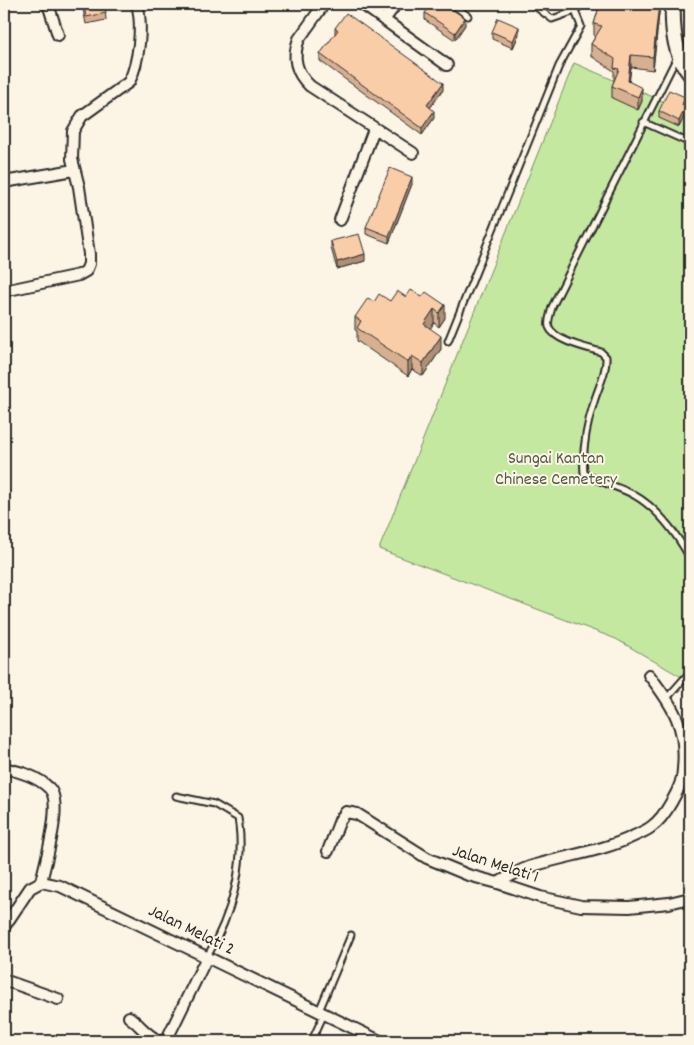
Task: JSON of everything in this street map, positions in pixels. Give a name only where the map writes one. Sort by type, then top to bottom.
[{"type":"main road","points":[[673,4],[672,24],[678,54],[684,67],[690,74]]},
{"type":"street","points":[[48,4],[58,34]]},
{"type":"street","points":[[4,291],[79,275],[86,271],[89,264],[88,240],[79,186],[72,159],[73,131],[82,116],[129,82],[139,52],[137,4]]},
{"type":"street","points":[[324,4],[299,39],[295,57],[297,69],[310,86],[413,153]]},
{"type":"street","points":[[362,4],[447,65]]},
{"type":"street","points":[[384,20],[396,4]]},
{"type":"street","points":[[340,220],[374,129]]},
{"type":"street","points":[[4,182],[74,170]]},
{"type":"street","points":[[498,883],[534,865],[600,850],[629,838],[651,828],[664,814],[683,778],[683,733],[674,712],[649,676]]},
{"type":"street","points":[[4,768],[28,774],[51,789],[56,803],[41,882],[30,888],[4,927]]},
{"type":"street","name":"Jalan Melati 1","points":[[328,851],[340,820],[346,812],[356,814],[427,858],[468,875],[540,897],[581,906],[629,907],[669,903],[690,898]]},
{"type":"street","name":"Jalan Melati 2","points":[[41,882],[60,886],[380,1041]]},
{"type":"street","points":[[166,1041],[207,957]]},
{"type":"street","points":[[4,980],[58,999]]},
{"type":"street","points":[[129,1017],[146,1034],[160,1041]]},
{"type":"lane","points":[[452,4],[468,16]]},
{"type":"lane","points":[[532,4],[552,19],[575,10],[582,4]]},
{"type":"lane","points":[[448,341],[559,66],[581,26],[575,10]]},
{"type":"lane","points":[[678,54],[552,307],[548,325],[560,338],[601,352],[606,357],[607,364],[593,405],[585,439],[584,473],[633,495],[647,504],[678,538],[690,558]]},
{"type":"lane","points":[[643,122],[690,143]]},
{"type":"lane","points":[[666,699],[690,672]]},
{"type":"lane","points":[[176,796],[214,804],[238,818],[241,838],[239,874],[228,910],[207,957]]},
{"type":"lane","points":[[314,1041],[321,1013],[351,935]]},
{"type":"green space","name":"Sungai Kantan Chinese Cemetery","points":[[574,63],[690,113],[690,682],[616,639],[379,549]]},
{"type":"building","points":[[84,4],[104,4],[106,13],[86,17]]},
{"type":"building","points":[[431,4],[444,4],[465,18],[455,33],[425,13]]},
{"type":"building","points":[[600,4],[659,4],[653,57],[631,55],[628,81],[642,88],[638,97],[612,86],[619,69],[614,68],[615,59],[591,44],[602,26],[594,24]]},
{"type":"building","points":[[346,13],[443,83],[427,105],[434,111],[422,128],[320,54],[338,30],[335,28]]},
{"type":"building","points":[[498,18],[519,27],[513,41],[492,32]]},
{"type":"building","points":[[669,90],[685,97],[682,105],[686,106],[679,121],[659,111]]},
{"type":"building","points":[[390,168],[412,177],[389,236],[366,227]]},
{"type":"building","points":[[359,234],[365,254],[337,262],[331,241]]},
{"type":"building","points":[[411,290],[422,297],[426,292],[445,305],[439,313],[434,309],[424,324],[441,336],[423,363],[412,356],[408,362],[357,328],[361,321],[355,317],[368,298],[374,302],[379,294],[390,301],[397,291],[406,297]]}]
